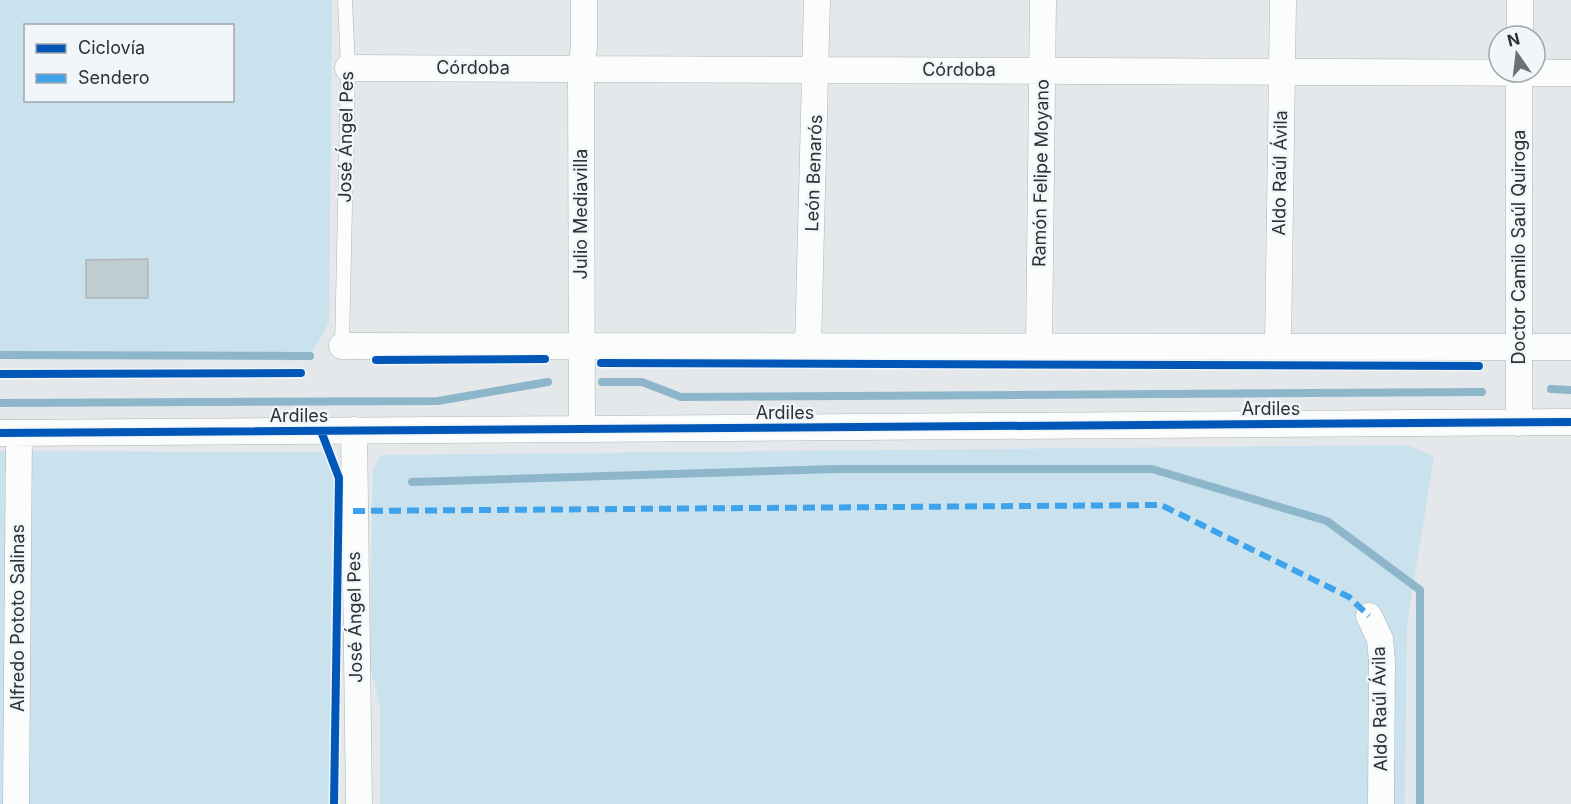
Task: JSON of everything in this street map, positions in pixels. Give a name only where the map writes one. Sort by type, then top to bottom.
[{"type":"street","name":"Julio Mediavilla","points":[[582,429],[581,69],[584,46],[584,0]]},
{"type":"street","name":"León Benarós","points":[[808,346],[818,0]]},
{"type":"street","name":"Ramón Felipe Moyano","points":[[1039,346],[1043,0]]},
{"type":"street","name":"Aldo Raúl Ávila","points":[[1278,346],[1282,0]]},
{"type":"street","points":[[1520,0],[1520,24]]},
{"type":"street","name":"Córdoba","points":[[348,68],[1487,72]]},
{"type":"street","name":"Córdoba","points":[[1547,73],[1571,73]]},
{"type":"street","name":"Doctor Camilo Saúl Quiroga","points":[[1519,84],[1519,423]]},
{"type":"street","points":[[342,346],[1571,347]]},
{"type":"street","name":"Ardiles","points":[[10,433],[1571,422]]},
{"type":"street","name":"José Ángel Pes","points":[[354,430],[359,804]]},
{"type":"street","name":"Alfredo Pototo Salinas","points":[[10,433],[16,804]]},
{"type":"street","name":"Aldo Raúl Ávila","points":[[1369,616],[1380,639],[1382,661],[1381,804]]},
{"type":"lane","name":"José Ángel Pes","points":[[342,346],[348,68],[345,0]]},
{"type":"shaded area","points":[[0,0],[332,0],[329,322],[310,356],[0,357]]},
{"type":"shaded area","points":[[1409,445],[1434,457],[1407,624],[1405,804],[380,804],[380,706],[369,661],[373,470],[381,455]]},
{"type":"shaded area","points":[[0,451],[334,452],[339,478],[333,804],[0,804]]},
{"type":"building","points":[[148,259],[148,298],[86,298],[86,260]]},
{"type":"waterway","points":[[0,355],[310,356]]},
{"type":"waterway","points":[[0,403],[438,401],[548,382]]},
{"type":"waterway","points":[[602,382],[642,382],[681,397],[1482,392]]},
{"type":"waterway","points":[[1551,389],[1571,390]]},
{"type":"waterway","points":[[412,482],[837,469],[1152,469],[1327,521],[1420,590],[1420,804]]},
{"type":"marked path","points":[[353,511],[1161,505],[1349,597],[1369,616]]},
{"type":"cycle path","points":[[376,360],[545,359]]},
{"type":"cycle path","points":[[601,363],[1479,366]]},
{"type":"cycle path","points":[[0,374],[301,373]]},
{"type":"cycle path","points":[[0,433],[1571,422]]},
{"type":"cycle path","points":[[321,431],[339,478],[334,804]]}]
